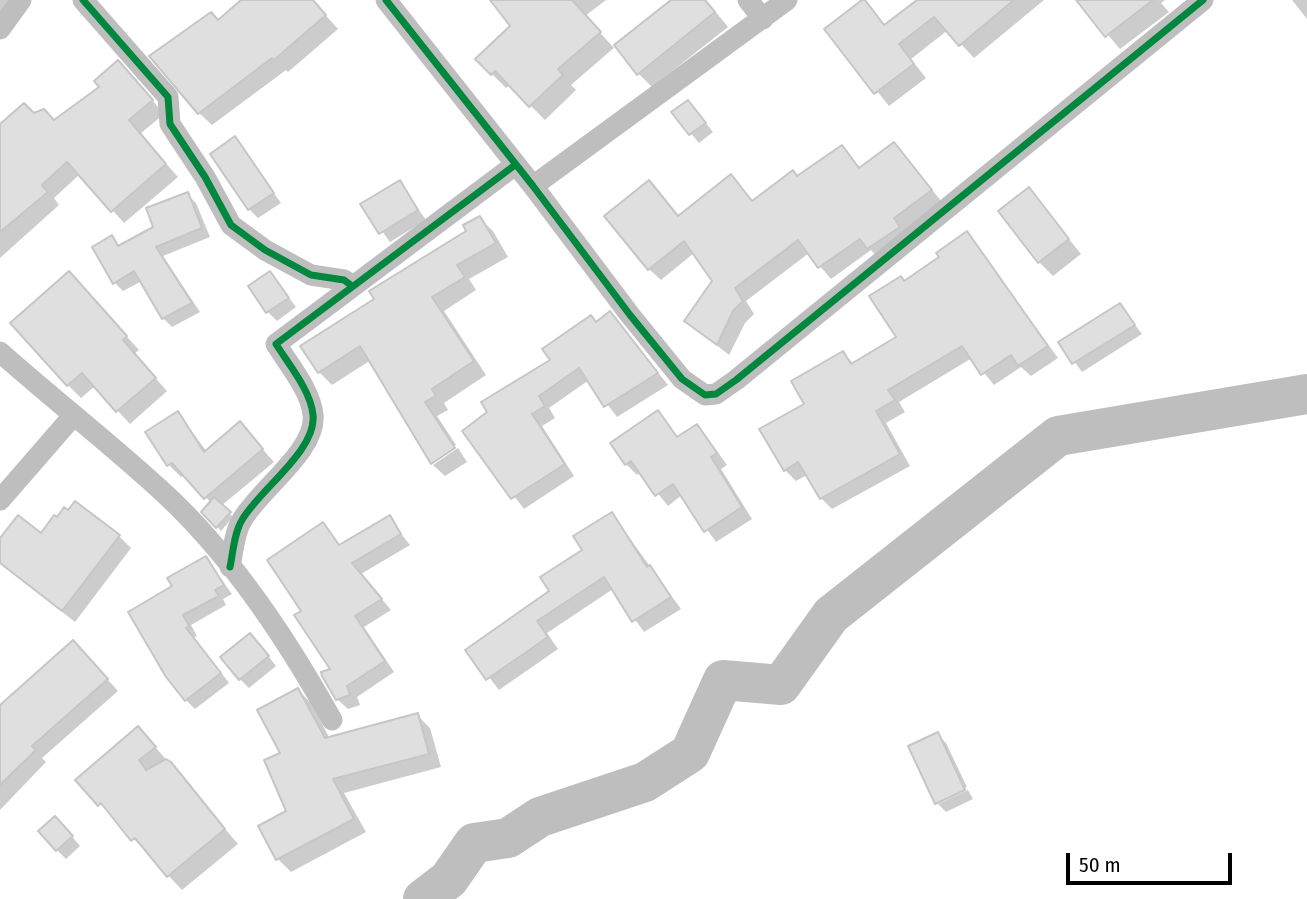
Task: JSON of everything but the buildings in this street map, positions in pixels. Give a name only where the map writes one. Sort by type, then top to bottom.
[{"type":"street","points":[[0,29],[21,0]]},
{"type":"street","points":[[83,0],[168,97],[170,124],[231,225],[265,250],[311,275],[344,280],[352,286]]},
{"type":"street","points":[[387,0],[630,315],[682,379],[705,395],[716,394],[1203,0]]},
{"type":"street","points":[[748,0],[763,19]]},
{"type":"street","points":[[533,186],[787,0]]},
{"type":"street","points":[[230,567],[241,522],[303,448],[312,430],[313,414],[303,388],[276,344],[515,165]]},
{"type":"street","points":[[0,352],[167,496],[230,567],[292,649],[332,720]]},
{"type":"street","points":[[0,500],[73,416]]},
{"type":"waterway","points":[[423,899],[449,879],[474,843],[508,838],[540,817],[645,782],[690,753],[723,680],[781,685],[831,615],[1058,436],[1307,394]]},
{"type":"cycle path","points":[[83,0],[168,97],[170,124],[205,177],[231,225],[265,250],[311,275],[344,280],[352,286]]},
{"type":"cycle path","points":[[386,0],[533,186],[630,315],[682,379],[705,395],[716,394],[736,380],[1203,0]]},
{"type":"cycle path","points":[[230,567],[239,525],[250,508],[297,456],[312,428],[313,415],[308,397],[299,378],[276,344],[515,165]]}]
